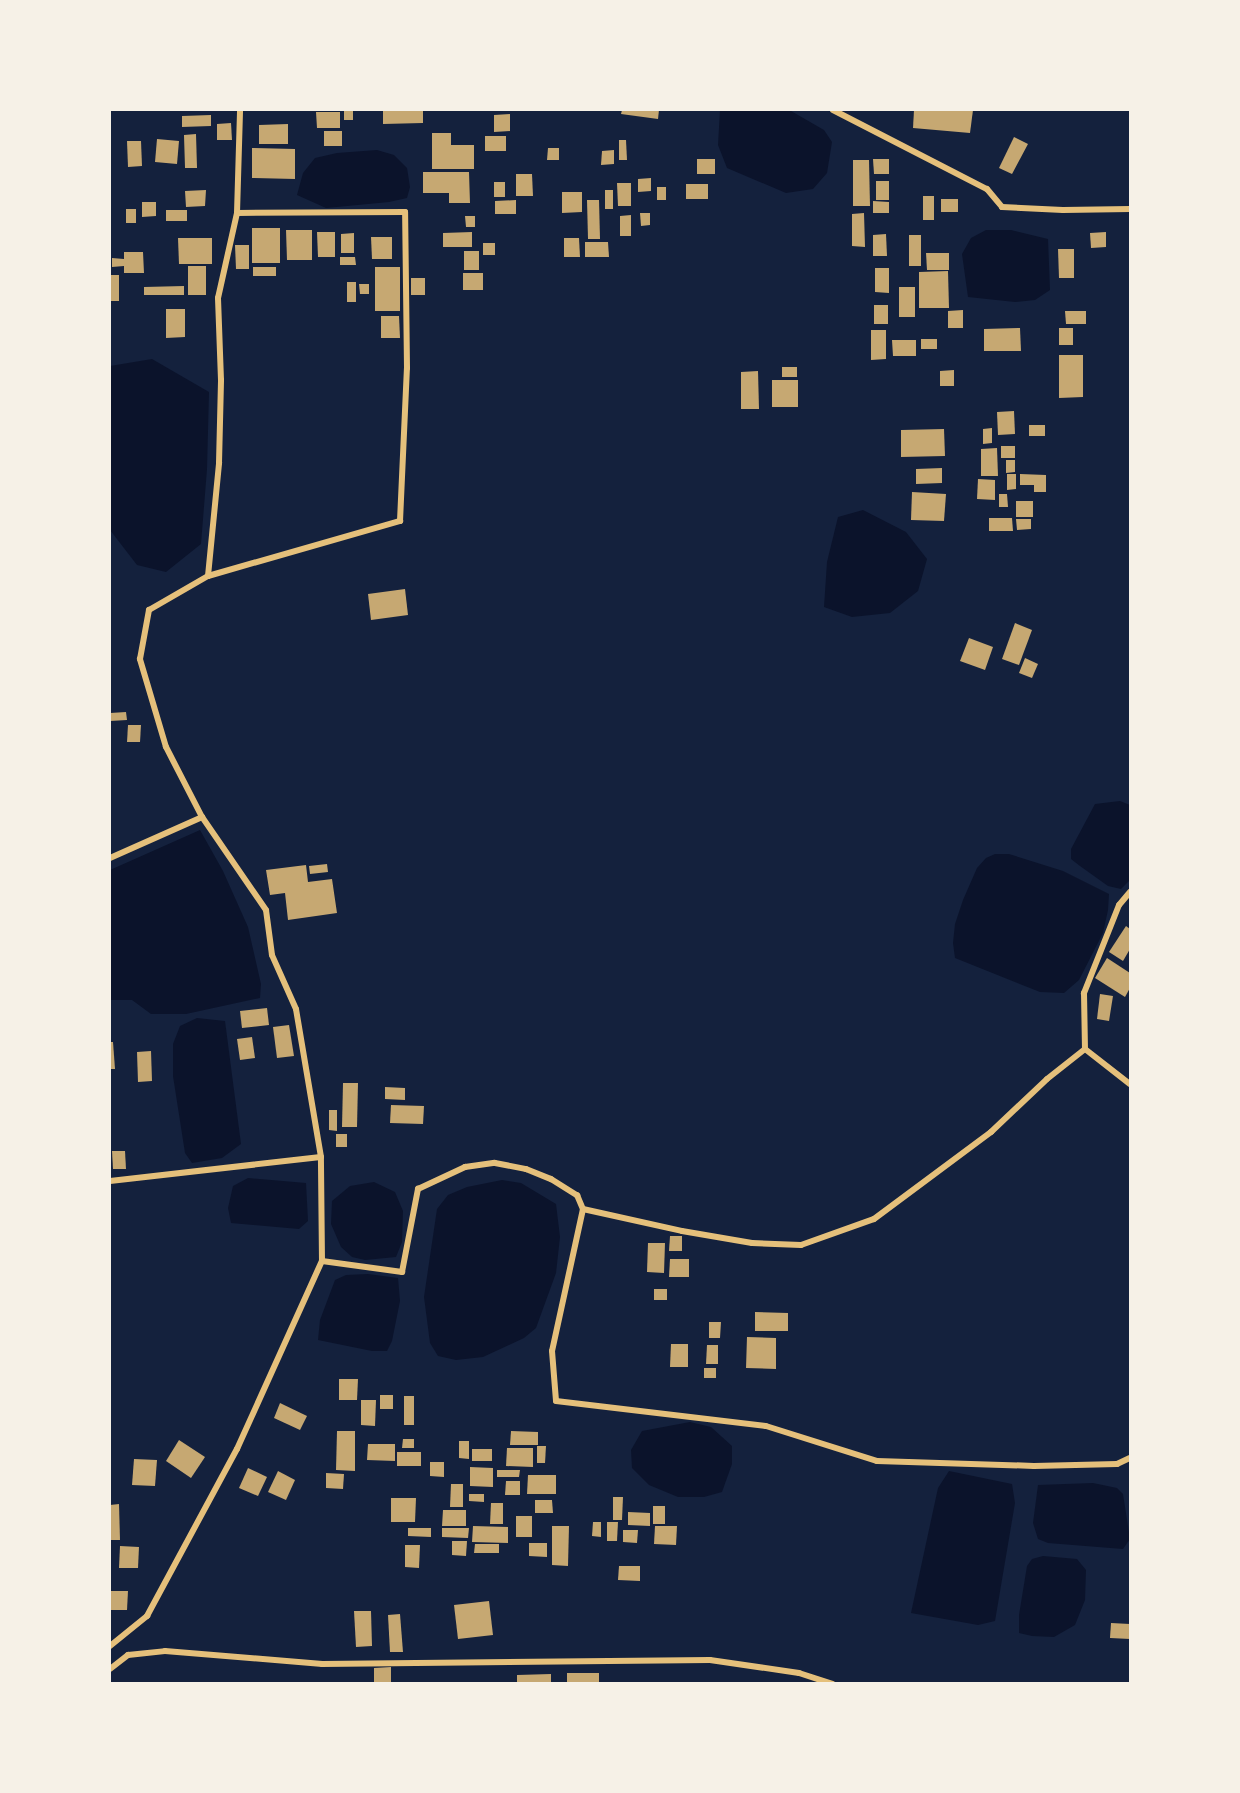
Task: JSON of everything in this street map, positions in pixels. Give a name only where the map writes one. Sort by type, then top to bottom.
[{"type":"street","points":[[208,576],[219,463],[221,380],[218,298],[237,213],[240,110]]},
{"type":"street","points":[[833,110],[987,189],[1002,207],[1063,210],[1131,208]]},
{"type":"street","points":[[110,1646],[147,1616],[237,1449],[322,1261],[321,1157],[296,1009],[273,955],[266,910],[202,817],[166,747],[140,659],[149,610],[208,576],[400,521],[407,368],[405,212],[237,213]]},
{"type":"street","points":[[110,858],[202,817]]},
{"type":"street","points":[[1085,1049],[1084,993],[1119,905],[1131,892]]},
{"type":"street","points":[[1085,1049],[1131,1084]]},
{"type":"street","points":[[583,1209],[752,1243],[801,1245],[874,1219],[991,1132],[1047,1079],[1085,1049]]},
{"type":"street","points":[[110,1181],[321,1157]]},
{"type":"street","points":[[322,1261],[402,1272],[418,1189],[465,1167],[495,1163],[526,1169],[551,1179],[577,1195],[583,1209],[552,1351],[556,1401],[766,1426],[877,1461],[1034,1466],[1117,1464],[1131,1458]]},
{"type":"street","points":[[110,1669],[128,1655],[165,1651],[322,1664],[710,1659],[799,1672],[832,1683]]},
{"type":"water","points":[[720,110],[791,111],[824,130],[832,142],[827,173],[813,189],[786,193],[727,168],[718,145]]},
{"type":"water","points":[[377,150],[394,155],[407,168],[410,187],[407,198],[326,208],[297,195],[303,173],[315,158],[337,153]]},
{"type":"water","points":[[986,230],[1011,230],[1048,239],[1050,290],[1035,300],[1015,302],[968,297],[962,254],[971,238]]},
{"type":"water","points":[[152,359],[209,392],[207,469],[201,544],[166,572],[137,565],[110,530],[110,366]]},
{"type":"water","points":[[863,510],[906,532],[927,559],[918,591],[890,613],[852,617],[824,607],[827,562],[838,517]]},
{"type":"water","points":[[1120,801],[1130,805],[1130,880],[1121,889],[1108,886],[1071,859],[1071,849],[1095,804]]},
{"type":"water","points":[[200,830],[223,871],[248,927],[261,984],[260,998],[186,1014],[151,1014],[132,1000],[110,1000],[110,870]]},
{"type":"water","points":[[995,854],[1009,854],[1063,871],[1109,894],[1103,933],[1079,980],[1064,993],[1040,992],[955,958],[953,943],[955,924],[963,900],[977,868],[986,858]]},
{"type":"water","points":[[197,1018],[225,1021],[241,1144],[222,1158],[192,1163],[185,1153],[173,1076],[173,1044],[180,1026]]},
{"type":"water","points":[[248,1178],[306,1183],[308,1221],[299,1229],[231,1223],[228,1208],[233,1186]]},
{"type":"water","points":[[502,1180],[521,1183],[556,1204],[560,1237],[556,1273],[536,1328],[524,1338],[483,1357],[456,1360],[438,1356],[430,1343],[424,1297],[437,1209],[448,1195],[467,1187]]},
{"type":"water","points":[[374,1182],[395,1192],[403,1211],[402,1242],[396,1257],[365,1260],[352,1257],[341,1247],[331,1224],[332,1201],[350,1186]]},
{"type":"water","points":[[368,1274],[398,1278],[400,1301],[392,1341],[387,1351],[372,1351],[318,1340],[320,1320],[335,1280],[346,1275]]},
{"type":"water","points":[[690,1422],[711,1427],[732,1446],[732,1464],[722,1492],[704,1497],[678,1497],[649,1485],[632,1468],[631,1450],[642,1431]]},
{"type":"water","points":[[949,1471],[1012,1484],[1015,1503],[995,1621],[978,1625],[911,1613],[938,1488]]},
{"type":"water","points":[[1093,1483],[1117,1488],[1123,1494],[1130,1539],[1123,1549],[1048,1543],[1038,1539],[1033,1523],[1038,1485]]},
{"type":"water","points":[[1043,1556],[1077,1559],[1086,1570],[1085,1600],[1075,1625],[1054,1637],[1019,1633],[1019,1615],[1027,1566],[1032,1559]]},
{"type":"building","points":[[344,110],[353,110],[353,120],[344,120]]},
{"type":"building","points":[[383,110],[423,110],[423,123],[383,124]]},
{"type":"building","points":[[622,110],[659,110],[658,119],[621,114]]},
{"type":"building","points":[[914,110],[973,110],[970,133],[913,128]]},
{"type":"building","points":[[316,112],[340,112],[340,128],[317,128]]},
{"type":"building","points":[[510,114],[510,131],[494,132],[494,115]]},
{"type":"building","points":[[211,115],[211,126],[182,127],[182,116]]},
{"type":"building","points":[[231,123],[232,140],[217,140],[217,124]]},
{"type":"building","points":[[288,124],[288,144],[259,144],[259,125]]},
{"type":"building","points":[[324,131],[342,131],[342,146],[324,146]]},
{"type":"building","points":[[432,133],[451,133],[451,145],[474,145],[474,169],[432,169]]},
{"type":"building","points":[[196,134],[197,168],[185,168],[184,135]]},
{"type":"building","points":[[485,136],[506,136],[506,151],[485,151]]},
{"type":"building","points":[[1014,137],[1028,144],[1012,174],[999,168]]},
{"type":"building","points":[[157,139],[179,141],[177,164],[155,162]]},
{"type":"building","points":[[619,140],[626,140],[627,160],[619,160]]},
{"type":"building","points":[[127,141],[141,141],[142,166],[128,167]]},
{"type":"building","points":[[252,148],[295,149],[295,179],[252,178]]},
{"type":"building","points":[[548,148],[559,148],[559,160],[547,160]]},
{"type":"building","points":[[614,150],[614,164],[601,165],[602,151]]},
{"type":"building","points":[[697,159],[715,159],[715,174],[697,174]]},
{"type":"building","points":[[873,159],[889,159],[889,174],[874,174]]},
{"type":"building","points":[[853,160],[869,160],[870,206],[853,206]]},
{"type":"building","points":[[423,172],[469,172],[470,203],[449,203],[449,193],[423,193]]},
{"type":"building","points":[[516,174],[532,174],[533,196],[516,196]]},
{"type":"building","points":[[651,178],[651,191],[638,192],[638,179]]},
{"type":"building","points":[[876,181],[889,181],[889,200],[876,200]]},
{"type":"building","points":[[494,182],[505,182],[505,197],[494,197]]},
{"type":"building","points":[[617,183],[631,183],[631,206],[618,206]]},
{"type":"building","points":[[686,184],[708,184],[708,199],[686,199]]},
{"type":"building","points":[[657,187],[666,187],[666,200],[657,200]]},
{"type":"building","points":[[206,190],[205,206],[186,207],[185,191]]},
{"type":"building","points":[[605,190],[613,190],[613,209],[605,209]]},
{"type":"building","points":[[562,192],[582,192],[582,212],[562,213]]},
{"type":"building","points":[[923,196],[934,196],[934,220],[923,220]]},
{"type":"building","points":[[941,199],[958,199],[958,212],[941,212]]},
{"type":"building","points":[[516,200],[516,214],[495,214],[495,201]]},
{"type":"building","points":[[587,200],[599,200],[600,239],[588,239]]},
{"type":"building","points":[[873,201],[889,202],[889,213],[873,213]]},
{"type":"building","points":[[142,202],[156,202],[156,216],[142,217]]},
{"type":"building","points":[[126,209],[136,209],[136,223],[126,223]]},
{"type":"building","points":[[166,210],[187,210],[187,221],[166,221]]},
{"type":"building","points":[[640,213],[650,213],[650,225],[641,226]]},
{"type":"building","points":[[864,213],[865,247],[852,246],[852,214]]},
{"type":"building","points":[[631,215],[631,236],[620,236],[620,216]]},
{"type":"building","points":[[465,216],[475,216],[475,227],[466,227]]},
{"type":"building","points":[[252,228],[280,228],[280,263],[252,263]]},
{"type":"building","points":[[286,230],[312,230],[312,260],[287,260]]},
{"type":"building","points":[[317,232],[335,232],[335,257],[318,257]]},
{"type":"building","points":[[472,232],[472,247],[443,247],[443,233]]},
{"type":"building","points":[[1106,232],[1106,247],[1091,248],[1090,233]]},
{"type":"building","points":[[354,233],[354,253],[341,253],[341,234]]},
{"type":"building","points":[[886,234],[887,256],[873,256],[873,235]]},
{"type":"building","points":[[909,235],[921,235],[921,266],[909,266]]},
{"type":"building","points":[[371,237],[392,237],[392,259],[372,259]]},
{"type":"building","points":[[178,238],[212,238],[212,264],[179,264]]},
{"type":"building","points":[[564,238],[579,238],[580,257],[564,257]]},
{"type":"building","points":[[585,242],[608,242],[609,257],[585,257]]},
{"type":"building","points":[[483,243],[495,243],[495,255],[483,255]]},
{"type":"building","points":[[235,245],[249,245],[249,269],[236,269]]},
{"type":"building","points":[[1058,249],[1074,249],[1074,278],[1059,278]]},
{"type":"building","points":[[464,251],[479,251],[479,270],[464,270]]},
{"type":"building","points":[[124,252],[143,252],[144,273],[124,273],[124,266],[112,267],[112,258],[124,259]]},
{"type":"building","points":[[926,253],[949,253],[949,270],[927,270]]},
{"type":"building","points":[[340,257],[355,257],[356,265],[340,265]]},
{"type":"building","points":[[188,266],[206,266],[206,295],[188,295]]},
{"type":"building","points":[[253,267],[276,267],[276,276],[253,276]]},
{"type":"building","points":[[375,267],[400,267],[400,311],[375,311]]},
{"type":"building","points":[[875,268],[889,268],[889,293],[875,292]]},
{"type":"building","points":[[948,271],[949,308],[919,308],[919,272]]},
{"type":"building","points":[[463,273],[483,273],[483,290],[463,290]]},
{"type":"building","points":[[110,275],[119,275],[119,301],[110,301]]},
{"type":"building","points":[[411,278],[425,278],[425,295],[411,295]]},
{"type":"building","points":[[347,282],[356,282],[356,302],[347,302]]},
{"type":"building","points":[[359,284],[369,284],[369,294],[360,294]]},
{"type":"building","points":[[184,286],[184,295],[144,295],[144,287]]},
{"type":"building","points":[[899,287],[915,287],[915,317],[899,317]]},
{"type":"building","points":[[874,305],[888,305],[888,324],[874,324]]},
{"type":"building","points":[[166,309],[185,309],[185,337],[166,338]]},
{"type":"building","points":[[963,310],[963,328],[948,328],[948,311]]},
{"type":"building","points":[[1065,311],[1086,311],[1086,324],[1066,324]]},
{"type":"building","points":[[381,316],[399,316],[400,338],[381,338]]},
{"type":"building","points":[[1020,328],[1021,351],[984,351],[984,329]]},
{"type":"building","points":[[1059,328],[1073,328],[1073,345],[1059,345]]},
{"type":"building","points":[[871,330],[886,330],[886,359],[871,360]]},
{"type":"building","points":[[921,339],[937,339],[937,349],[921,349]]},
{"type":"building","points":[[892,340],[916,340],[916,356],[893,356]]},
{"type":"building","points":[[1059,355],[1083,355],[1083,397],[1059,398]]},
{"type":"building","points":[[782,367],[797,367],[797,377],[782,377]]},
{"type":"building","points":[[954,370],[954,386],[940,386],[940,371]]},
{"type":"building","points":[[758,371],[759,409],[741,409],[741,372]]},
{"type":"building","points":[[772,380],[798,380],[798,407],[772,407]]},
{"type":"building","points":[[1014,411],[1015,434],[998,435],[997,412]]},
{"type":"building","points":[[1029,425],[1045,425],[1045,436],[1029,436]]},
{"type":"building","points":[[992,428],[992,443],[983,444],[983,429]]},
{"type":"building","points":[[944,429],[945,456],[901,457],[901,430]]},
{"type":"building","points":[[1001,446],[1015,446],[1015,458],[1001,458]]},
{"type":"building","points":[[997,448],[998,476],[981,476],[981,449]]},
{"type":"building","points":[[1006,460],[1015,460],[1015,472],[1006,473]]},
{"type":"building","points":[[942,468],[942,483],[916,484],[916,469]]},
{"type":"building","points":[[1007,474],[1016,474],[1016,489],[1007,490]]},
{"type":"building","points":[[1020,474],[1046,475],[1046,492],[1034,492],[1034,485],[1020,485]]},
{"type":"building","points":[[978,479],[995,480],[995,500],[977,499]]},
{"type":"building","points":[[912,492],[946,494],[944,521],[911,520]]},
{"type":"building","points":[[999,494],[1007,494],[1008,507],[999,507]]},
{"type":"building","points":[[1016,501],[1033,501],[1033,517],[1016,517]]},
{"type":"building","points":[[989,518],[1012,518],[1013,531],[989,531]]},
{"type":"building","points":[[1016,519],[1031,519],[1031,529],[1017,530]]},
{"type":"building","points":[[405,589],[408,615],[371,620],[368,594]]},
{"type":"building","points":[[1015,623],[1032,630],[1019,665],[1002,659]]},
{"type":"building","points":[[969,638],[993,647],[985,670],[960,661]]},
{"type":"building","points":[[1025,658],[1038,664],[1032,678],[1019,673]]},
{"type":"building","points":[[126,712],[127,720],[110,721],[110,713]]},
{"type":"building","points":[[128,725],[141,725],[140,742],[127,742]]},
{"type":"building","points":[[327,864],[328,872],[310,874],[309,866]]},
{"type":"building","points":[[306,865],[308,882],[332,879],[337,913],[288,920],[285,893],[270,895],[266,870]]},
{"type":"building","points":[[1126,926],[1130,929],[1130,949],[1123,961],[1109,952]]},
{"type":"building","points":[[1107,958],[1130,973],[1130,988],[1125,997],[1095,978]]},
{"type":"building","points":[[1100,994],[1113,996],[1109,1021],[1097,1019]]},
{"type":"building","points":[[267,1008],[269,1025],[242,1028],[240,1011]]},
{"type":"building","points":[[289,1025],[294,1056],[277,1058],[273,1027]]},
{"type":"building","points":[[252,1037],[255,1058],[240,1060],[237,1039]]},
{"type":"building","points":[[110,1042],[113,1042],[115,1069],[110,1069]]},
{"type":"building","points":[[151,1051],[152,1081],[138,1082],[137,1052]]},
{"type":"building","points":[[343,1083],[358,1083],[357,1127],[342,1127]]},
{"type":"building","points":[[385,1087],[405,1088],[405,1100],[385,1099]]},
{"type":"building","points":[[391,1105],[424,1106],[423,1124],[390,1123]]},
{"type":"building","points":[[329,1110],[337,1110],[337,1131],[329,1130]]},
{"type":"building","points":[[336,1134],[347,1134],[347,1147],[336,1147]]},
{"type":"building","points":[[112,1151],[125,1151],[126,1169],[113,1169]]},
{"type":"building","points":[[670,1236],[682,1236],[682,1251],[669,1251]]},
{"type":"building","points":[[648,1243],[665,1243],[664,1273],[647,1272]]},
{"type":"building","points":[[670,1259],[689,1259],[689,1277],[669,1277]]},
{"type":"building","points":[[654,1289],[667,1289],[667,1300],[654,1300]]},
{"type":"building","points":[[755,1312],[788,1313],[788,1331],[755,1331]]},
{"type":"building","points":[[709,1322],[721,1322],[720,1338],[709,1338]]},
{"type":"building","points":[[747,1337],[776,1338],[776,1369],[746,1368]]},
{"type":"building","points":[[671,1344],[688,1344],[688,1367],[670,1367]]},
{"type":"building","points":[[707,1345],[718,1345],[718,1364],[706,1364]]},
{"type":"building","points":[[704,1368],[716,1368],[716,1378],[704,1378]]},
{"type":"building","points":[[339,1379],[358,1379],[357,1400],[339,1400]]},
{"type":"building","points":[[380,1395],[393,1395],[393,1409],[380,1409]]},
{"type":"building","points":[[404,1396],[414,1396],[414,1425],[404,1425]]},
{"type":"building","points":[[361,1400],[376,1400],[375,1426],[361,1425]]},
{"type":"building","points":[[280,1403],[307,1416],[300,1430],[274,1418]]},
{"type":"building","points":[[337,1431],[355,1431],[355,1471],[336,1470]]},
{"type":"building","points":[[511,1431],[538,1432],[538,1445],[510,1445]]},
{"type":"building","points":[[403,1439],[414,1439],[414,1448],[402,1448]]},
{"type":"building","points":[[179,1440],[205,1457],[191,1478],[166,1461]]},
{"type":"building","points":[[459,1441],[469,1441],[469,1459],[459,1458]]},
{"type":"building","points":[[368,1444],[395,1444],[395,1461],[367,1460]]},
{"type":"building","points":[[537,1446],[546,1446],[545,1463],[537,1463]]},
{"type":"building","points":[[507,1448],[533,1448],[533,1467],[506,1466]]},
{"type":"building","points":[[472,1449],[492,1449],[492,1461],[472,1461]]},
{"type":"building","points":[[397,1452],[421,1452],[421,1466],[397,1466]]},
{"type":"building","points":[[134,1459],[157,1460],[155,1486],[132,1485]]},
{"type":"building","points":[[430,1462],[444,1462],[444,1477],[430,1476]]},
{"type":"building","points":[[470,1467],[493,1468],[493,1487],[470,1486]]},
{"type":"building","points":[[248,1468],[267,1477],[258,1496],[239,1488]]},
{"type":"building","points":[[497,1470],[520,1470],[519,1477],[497,1477]]},
{"type":"building","points":[[278,1471],[295,1480],[286,1500],[268,1492]]},
{"type":"building","points":[[326,1473],[344,1474],[343,1489],[326,1488]]},
{"type":"building","points":[[528,1475],[556,1475],[556,1494],[527,1494]]},
{"type":"building","points":[[506,1481],[520,1481],[520,1495],[505,1495]]},
{"type":"building","points":[[451,1484],[463,1484],[463,1507],[450,1507]]},
{"type":"building","points":[[469,1494],[484,1494],[484,1502],[469,1501]]},
{"type":"building","points":[[613,1497],[623,1497],[622,1520],[613,1520]]},
{"type":"building","points":[[391,1498],[416,1498],[415,1522],[391,1522]]},
{"type":"building","points":[[535,1500],[552,1500],[553,1513],[535,1513]]},
{"type":"building","points":[[491,1503],[503,1503],[503,1524],[490,1524]]},
{"type":"building","points":[[119,1504],[120,1540],[110,1540],[110,1505]]},
{"type":"building","points":[[653,1506],[665,1506],[665,1524],[653,1524]]},
{"type":"building","points":[[443,1510],[466,1510],[466,1526],[442,1526]]},
{"type":"building","points":[[628,1512],[650,1513],[650,1526],[628,1525]]},
{"type":"building","points":[[516,1516],[532,1516],[532,1537],[516,1537]]},
{"type":"building","points":[[593,1522],[601,1522],[601,1537],[592,1536]]},
{"type":"building","points":[[607,1522],[618,1522],[617,1541],[607,1541]]},
{"type":"building","points":[[473,1526],[508,1527],[508,1543],[472,1542]]},
{"type":"building","points":[[552,1526],[569,1526],[568,1566],[552,1565]]},
{"type":"building","points":[[655,1526],[677,1526],[676,1545],[654,1544]]},
{"type":"building","points":[[408,1528],[431,1528],[431,1537],[408,1536]]},
{"type":"building","points":[[442,1528],[469,1528],[468,1538],[442,1537]]},
{"type":"building","points":[[623,1530],[638,1530],[637,1543],[623,1542]]},
{"type":"building","points":[[452,1541],[467,1541],[466,1556],[452,1555]]},
{"type":"building","points":[[529,1543],[547,1543],[547,1557],[529,1556]]},
{"type":"building","points":[[475,1544],[499,1544],[499,1553],[474,1553]]},
{"type":"building","points":[[405,1545],[420,1545],[419,1568],[405,1567]]},
{"type":"building","points":[[120,1546],[139,1547],[138,1568],[119,1568]]},
{"type":"building","points":[[619,1566],[640,1566],[640,1581],[618,1580]]},
{"type":"building","points":[[110,1591],[128,1591],[127,1610],[110,1610]]},
{"type":"building","points":[[489,1601],[493,1635],[458,1639],[454,1605]]},
{"type":"building","points":[[354,1611],[371,1611],[372,1646],[356,1647]]},
{"type":"building","points":[[400,1614],[403,1652],[390,1652],[388,1615]]},
{"type":"building","points":[[1111,1623],[1130,1624],[1130,1639],[1110,1638]]},
{"type":"building","points":[[391,1667],[391,1684],[374,1684],[374,1668]]},
{"type":"building","points":[[567,1673],[599,1673],[599,1684],[567,1684]]},
{"type":"building","points":[[551,1674],[551,1684],[517,1684],[517,1675]]}]
